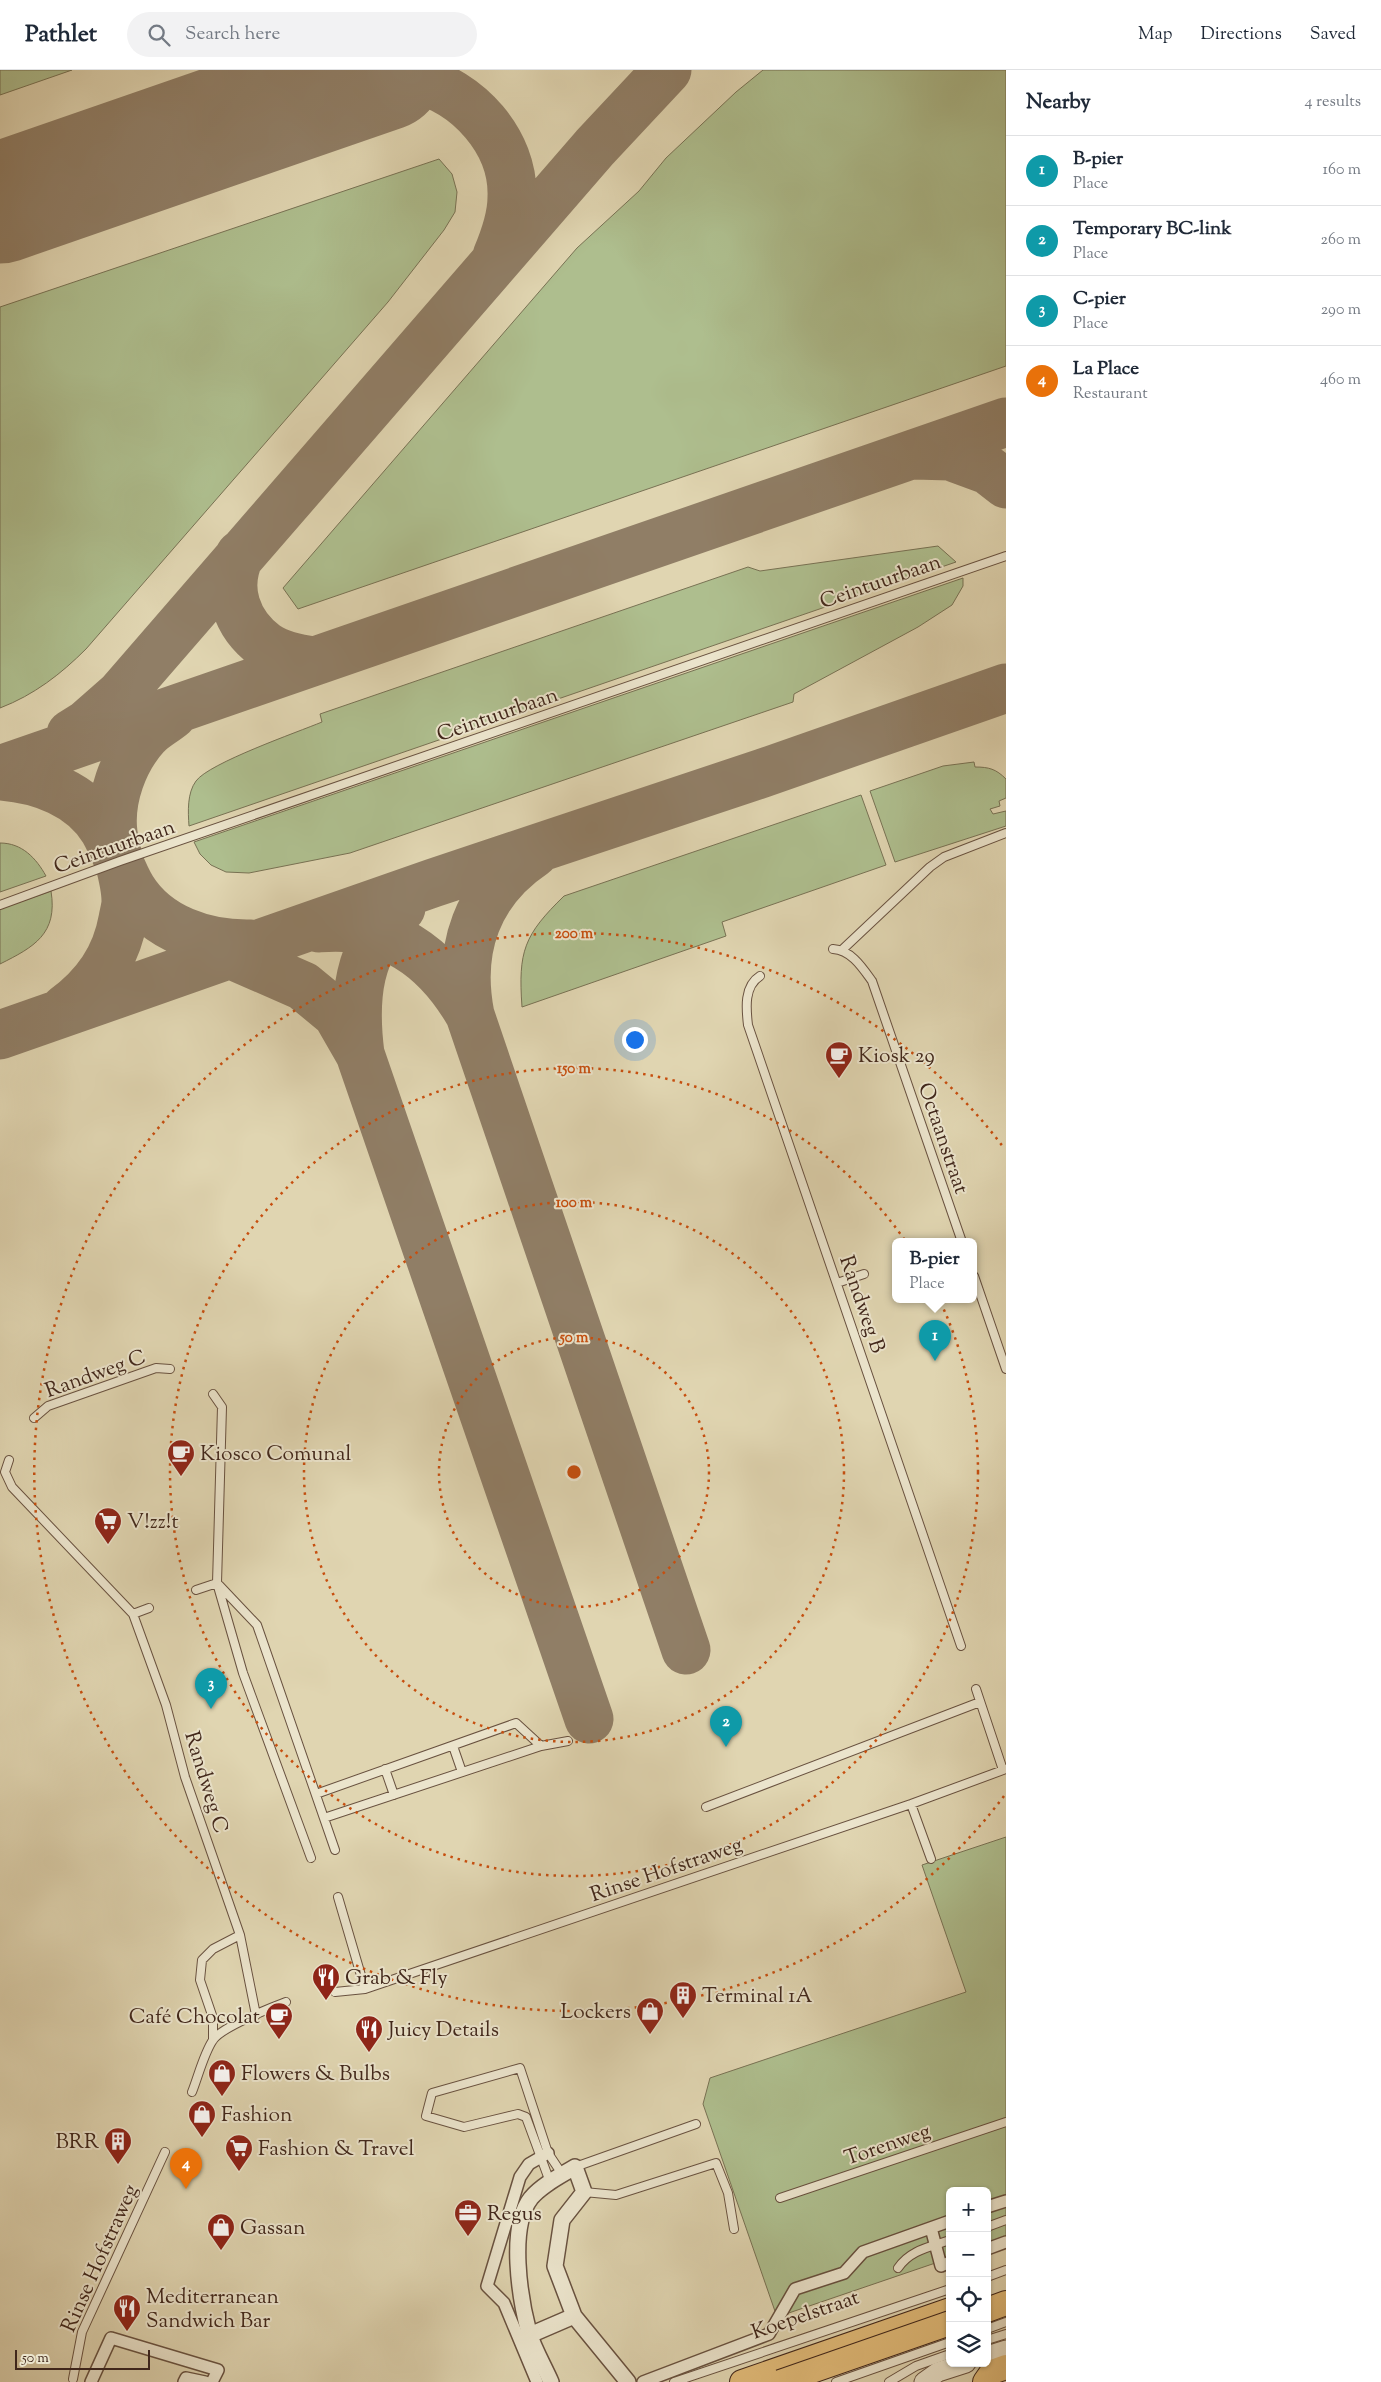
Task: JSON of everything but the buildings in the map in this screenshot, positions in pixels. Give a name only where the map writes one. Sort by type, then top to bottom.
[{"type":"main road","points":[[991,2296],[1006,2290]]},
{"type":"main road","points":[[991,2309],[1006,2303]]},
{"type":"main road","points":[[742,2382],[946,2311]]},
{"type":"main road","points":[[780,2382],[946,2324]]},
{"type":"main road","points":[[985,2382],[992,2372],[1006,2367]]},
{"type":"street","points":[[537,2382],[504,2303],[486,2286],[520,2177],[529,2164],[545,2155]]},
{"type":"street","points":[[551,2382],[530,2336],[517,2261],[520,2224],[531,2199],[562,2174],[584,2192],[562,2220],[554,2266],[574,2316],[628,2382]]},
{"type":"street","points":[[991,2206],[1006,2200]]},
{"type":"street","points":[[643,2382],[769,2334],[795,2289],[844,2273],[863,2252],[946,2222]]},
{"type":"street","points":[[931,2228],[941,2266],[946,2264]]},
{"type":"street","points":[[991,2248],[1006,2242]]},
{"type":"street","points":[[991,2301],[1006,2296]]},
{"type":"street","points":[[530,2336],[574,2316]]},
{"type":"street","points":[[816,2382],[832,2358],[844,2351],[946,2316]]},
{"type":"street","points":[[91,2382],[111,2338],[218,2370],[212,2382]]},
{"type":"street","points":[[991,2355],[1006,2350]]},
{"type":"street","points":[[920,2374],[938,2372],[954,2367]]},
{"type":"street","points":[[184,2382],[186,2378],[205,2382]]},
{"type":"lane","name":"Ceintuurbaan","points":[[0,905],[120,861],[1006,556]]},
{"type":"lane","points":[[833,949],[842,950],[930,867],[944,857],[1006,833]]},
{"type":"lane","name":"Octaanstraat","points":[[842,950],[860,964],[872,981],[960,1238]]},
{"type":"lane","name":"Randweg B","points":[[760,976],[756,978],[745,1001],[748,1024],[961,1646]]},
{"type":"lane","points":[[837,1283],[864,1274]]},
{"type":"lane","points":[[977,1285],[1006,1369]]},
{"type":"lane","name":"Randweg C","points":[[34,1418],[48,1406],[156,1368],[170,1369]]},
{"type":"lane","points":[[213,1394],[222,1407],[218,1583],[243,1673],[310,1858]]},
{"type":"lane","name":"Randweg C","points":[[9,1460],[4,1472],[12,1487],[133,1614],[166,1705],[185,1777],[240,1935],[256,2015]]},
{"type":"lane","points":[[196,1590],[218,1583]]},
{"type":"lane","points":[[218,1583],[258,1625],[335,1850]]},
{"type":"lane","points":[[133,1614],[149,1608]]},
{"type":"lane","points":[[976,1689],[1005,1770]]},
{"type":"lane","points":[[706,1807],[980,1702]]},
{"type":"lane","points":[[316,1794],[516,1723],[540,1746]]},
{"type":"lane","points":[[324,1818],[540,1746],[568,1741]]},
{"type":"lane","points":[[453,1746],[462,1772]]},
{"type":"lane","points":[[385,1770],[394,1795]]},
{"type":"lane","name":"Rinse Hofstraweg","points":[[335,1992],[365,1989],[911,1804],[1005,1770]]},
{"type":"lane","points":[[911,1804],[931,1859]]},
{"type":"lane","points":[[338,1897],[365,1989]]},
{"type":"lane","points":[[192,2092],[213,2040],[213,2018],[200,1980],[202,1960],[213,1949],[240,1935]]},
{"type":"lane","points":[[213,2040],[236,2024],[286,2002]]},
{"type":"lane","points":[[562,2174],[545,2155],[520,2068],[432,2093],[426,2116],[464,2127],[518,2114],[526,2117],[545,2155],[562,2174]]},
{"type":"lane","name":"Torenweg","points":[[780,2198],[1006,2122]]},
{"type":"lane","points":[[562,2174],[696,2124]]},
{"type":"lane","name":"Rinse Hofstraweg","points":[[73,2379],[82,2332],[165,2152]]},
{"type":"lane","points":[[584,2192],[616,2195],[716,2162],[728,2193],[734,2229]]},
{"type":"lane","points":[[991,2226],[1006,2220]]},
{"type":"lane","points":[[898,2268],[905,2258],[914,2252],[946,2241]]},
{"type":"lane","points":[[991,2276],[1006,2270]]},
{"type":"lane","name":"Koepelstraat","points":[[674,2382],[946,2290]]},
{"type":"lane","points":[[991,2328],[1006,2322]]},
{"type":"lane","points":[[991,2339],[1006,2334]]},
{"type":"lane","points":[[836,2382],[946,2343]]},
{"type":"lane","points":[[889,2382],[920,2374],[946,2357]]},
{"type":"green space","points":[[0,70],[72,70],[0,95]]},
{"type":"green space","points":[[763,70],[1006,70],[1006,366],[298,609],[283,588],[577,248],[639,191],[666,158],[736,92]]},
{"type":"green space","points":[[439,159],[452,174],[457,192],[455,212],[444,230],[388,302],[86,649],[67,667],[36,690],[0,708],[0,307]]},
{"type":"green space","points":[[938,546],[956,562],[189,826],[188,809],[191,791],[196,781],[204,774],[235,757],[322,722],[320,714],[748,567],[760,571]]},
{"type":"green space","points":[[963,578],[963,586],[952,605],[918,627],[794,694],[793,702],[350,853],[249,873],[226,872],[211,865],[200,854],[194,842]]},
{"type":"green space","points":[[974,762],[975,767],[992,769],[1006,779],[1006,798],[999,801],[1000,806],[990,809],[993,814],[1006,811],[1006,826],[895,862],[870,791],[943,766]]},
{"type":"green space","points":[[861,795],[886,865],[722,922],[726,936],[522,1007],[521,972],[526,945],[540,922],[564,896]]},
{"type":"green space","points":[[0,843],[15,846],[28,853],[38,863],[46,876],[0,892]]},
{"type":"green space","points":[[51,891],[51,918],[47,929],[33,945],[0,964],[0,909]]},
{"type":"green space","points":[[1006,1837],[1006,2238],[991,2244],[991,2187],[946,2187],[946,2259],[777,2317],[703,2104],[710,2078],[966,1992],[922,1865]]},
{"type":"taxiway","points":[[71,734],[87,724],[120,695],[595,147],[667,70]]},
{"type":"taxiway","points":[[332,88],[363,81],[405,77],[434,85],[470,107],[496,139],[505,157],[511,177],[511,212],[497,256]]},
{"type":"taxiway","points":[[0,770],[1006,422]]},
{"type":"taxiway","points":[[915,455],[950,456],[988,470],[1006,484]]},
{"type":"taxiway","points":[[240,555],[235,567],[233,592],[240,616],[247,627],[271,649],[289,656],[314,661]]},
{"type":"taxiway","points":[[0,1035],[433,883],[763,773],[1006,688]]},
{"type":"taxiway","points":[[65,1009],[86,991],[103,970],[110,959],[120,933],[126,906],[126,892],[114,842],[112,820],[119,781],[124,768],[138,745],[149,732],[173,714]]},
{"type":"taxiway","points":[[0,776],[45,785],[72,798],[84,807],[95,817],[104,830],[132,889],[142,903],[155,915],[184,932],[200,938],[234,944],[251,944]]},
{"type":"taxiway","points":[[534,853],[514,868],[498,885],[485,904],[476,924],[470,945],[467,967],[470,1015],[686,1650]]},
{"type":"taxiway","points":[[360,1054],[357,1014],[361,975],[375,940],[386,924],[401,908]]},
{"type":"taxiway","points":[[319,928],[344,927],[367,930],[388,937],[408,947],[426,960],[442,976],[457,994],[470,1015]]},
{"type":"taxiway","points":[[216,948],[303,986],[337,1014],[360,1054],[589,1719]]},
{"type":"runway","points":[[0,203],[384,70]]},
{"type":"place","name":"Kiosk 29","points":[[839,1079]]},
{"type":"place","name":"B-pier","points":[[935,1361]]},
{"type":"place","name":"Kiosco Comunal","points":[[181,1477]]},
{"type":"place","name":"V!zz!t","points":[[108,1545]]},
{"type":"place","name":"C-pier","points":[[211,1709]]},
{"type":"place","name":"Temporary BC-link","points":[[726,1747]]},
{"type":"place","name":"Grab & Fly","points":[[326,2001]]},
{"type":"place","name":"Terminal 1A","points":[[683,2019]]},
{"type":"place","name":"Lockers","points":[[650,2035]]},
{"type":"place","name":"Café Chocolat","points":[[279,2040]]},
{"type":"place","name":"Juicy Details","points":[[369,2053]]},
{"type":"place","name":"Flowers & Bulbs","points":[[222,2097]]},
{"type":"place","name":"Fashion","points":[[202,2138]]},
{"type":"place","name":"BRR","points":[[118,2165]]},
{"type":"place","name":"Fashion & Travel","points":[[239,2172]]},
{"type":"place","name":"La Place","points":[[186,2189]]},
{"type":"place","name":"Regus","points":[[468,2237]]},
{"type":"place","name":"Gassan","points":[[221,2251]]},
{"type":"place","name":"Mediterranean Sandwich Bar","points":[[127,2332]]}]
